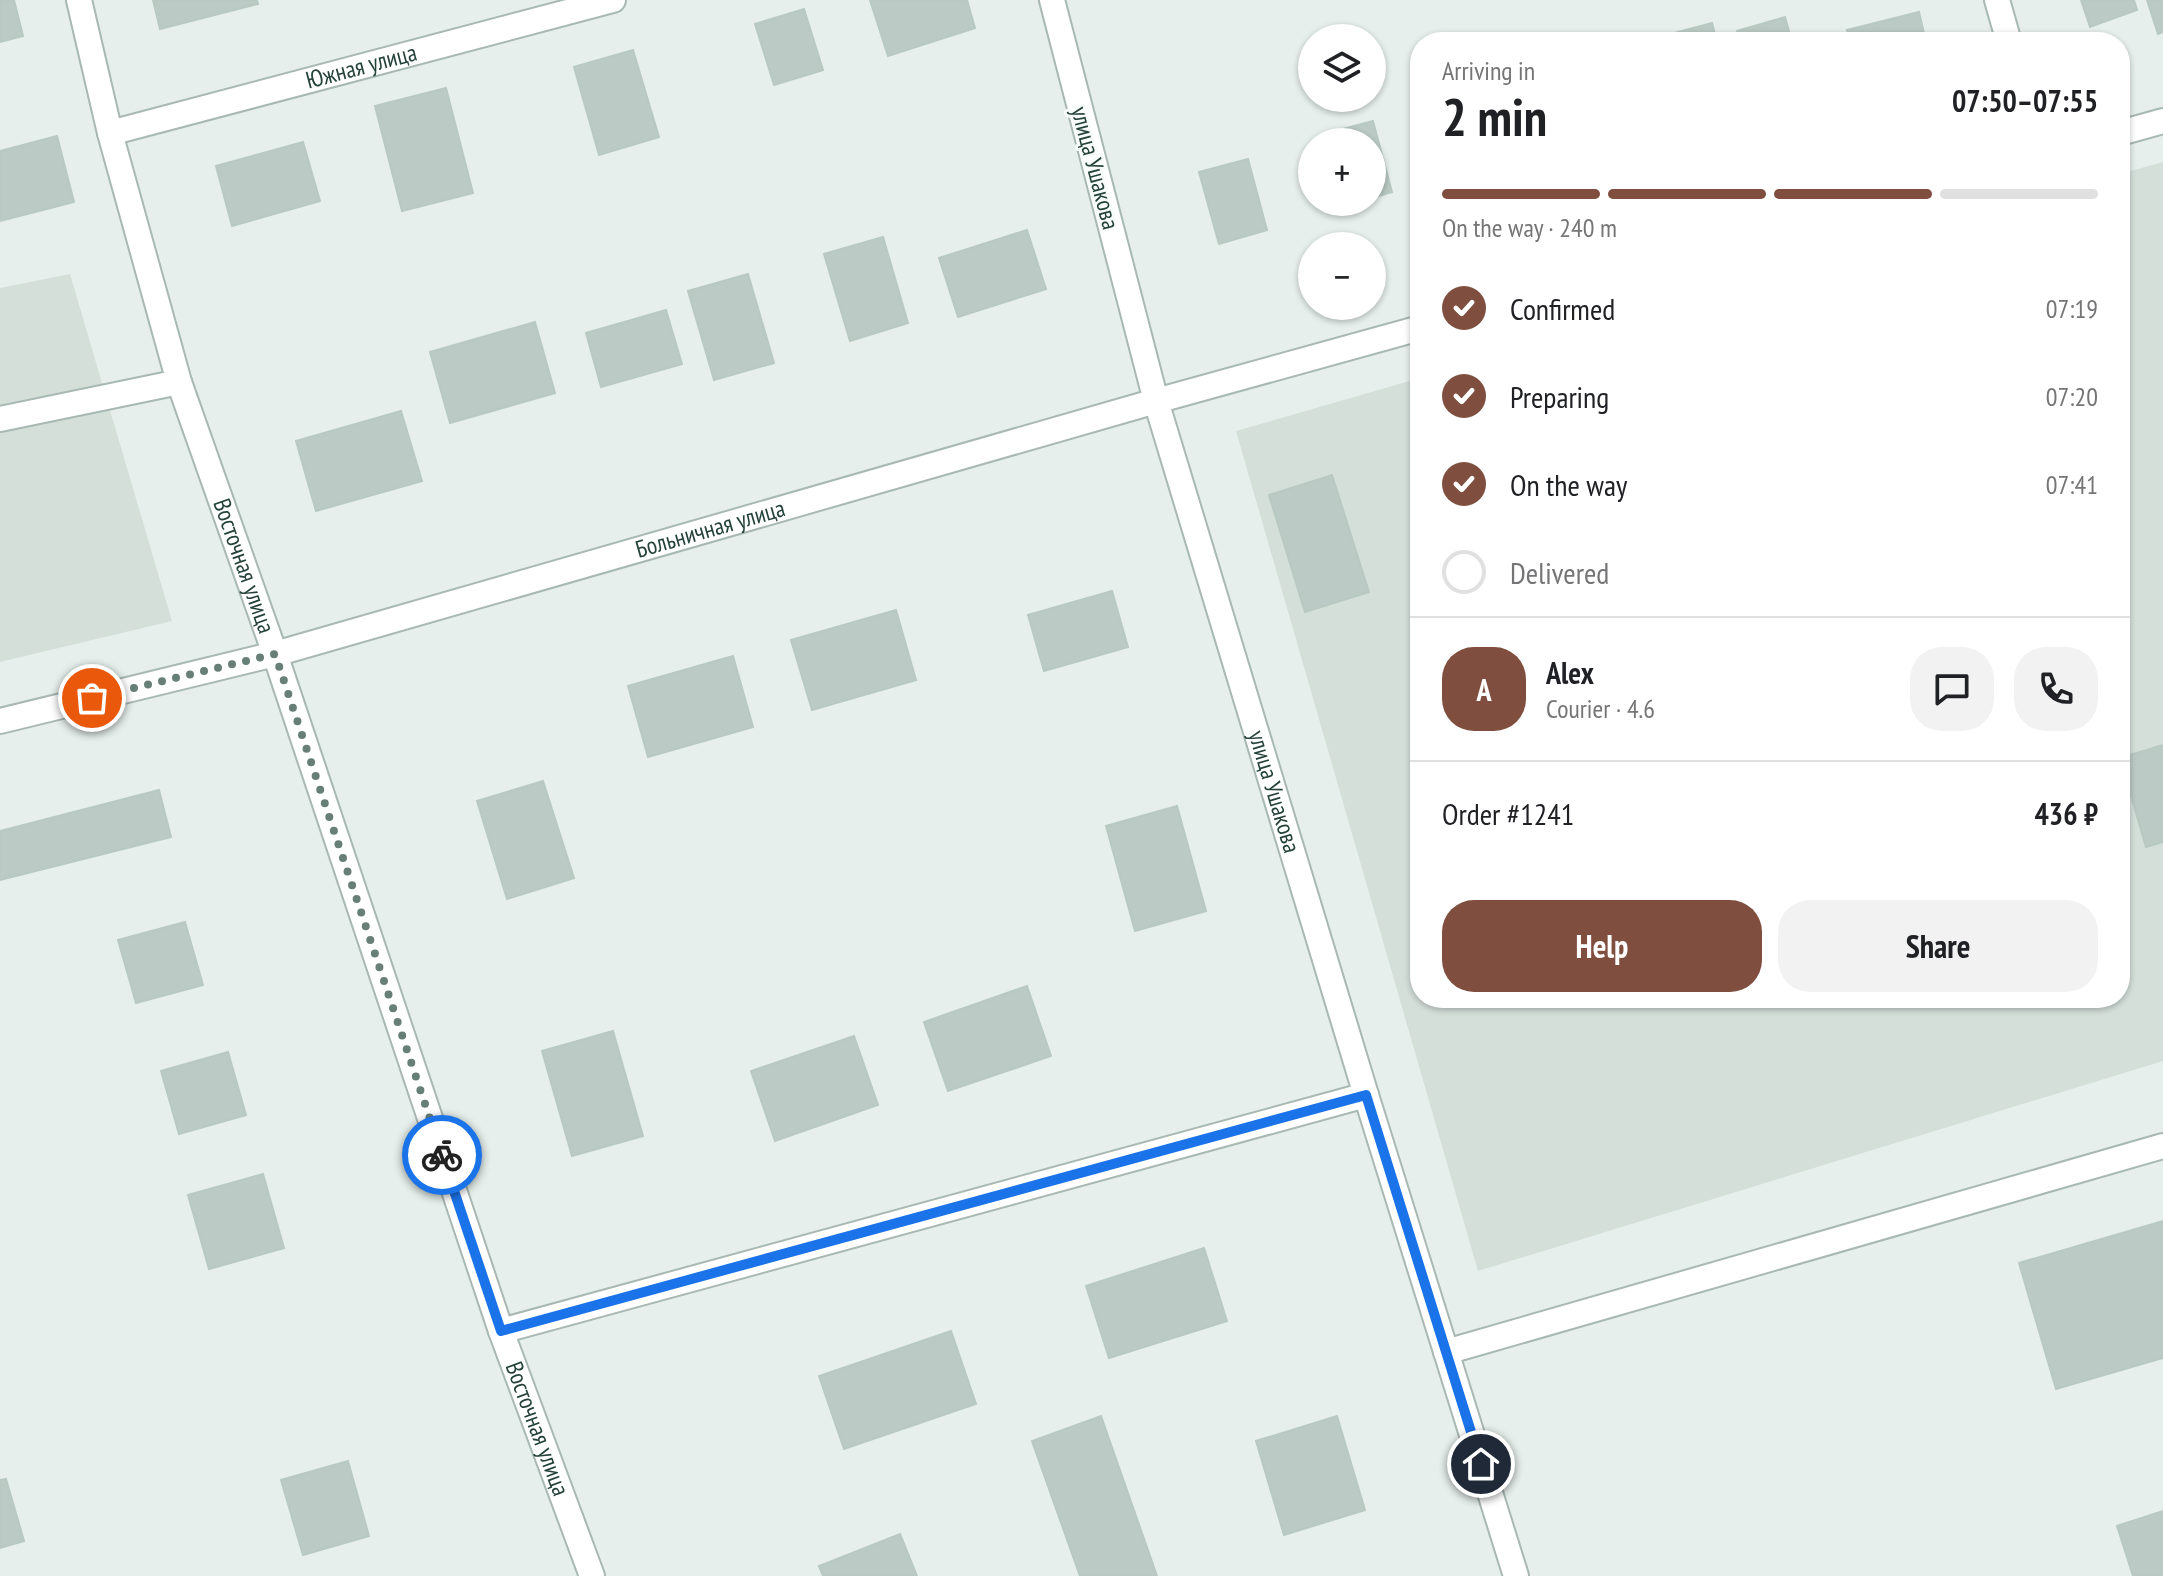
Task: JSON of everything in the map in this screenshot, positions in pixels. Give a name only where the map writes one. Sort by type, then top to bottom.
[{"type":"street","name":"Восточная улица","points":[[79,0],[110,133],[179,382],[275,654],[501,1331],[592,1576]]},
{"type":"street","name":"Южная улица","points":[[110,133],[613,0]]},
{"type":"street","name":"улица Ушакова","points":[[1052,0],[1156,401],[1366,1095],[1516,1576]]},
{"type":"street","points":[[1997,0],[2006,32]]},
{"type":"street","points":[[2130,130],[2163,121]]},
{"type":"street","name":"Больничная улица","points":[[0,721],[275,654],[1410,331]]},
{"type":"street","points":[[0,419],[179,382]]},
{"type":"street","points":[[501,1331],[1366,1095]]},
{"type":"street","points":[[1446,1352],[2163,1146]]},
{"type":"shaded area","points":[[2163,162],[2163,1061],[1478,1271],[1236,431],[1410,381],[1410,1008],[2130,1008],[2130,171]]},
{"type":"shaded area","points":[[70,274],[172,621],[0,662],[0,288]]},
{"type":"building","points":[[0,0],[14,0],[23,36],[0,42]]},
{"type":"building","points":[[153,0],[257,0],[258,4],[160,29]]},
{"type":"building","points":[[870,0],[967,0],[975,28],[888,56]]},
{"type":"building","points":[[2081,0],[2134,0],[2137,10],[2090,27]]},
{"type":"building","points":[[2147,0],[2163,0],[2163,32],[2158,34]]},
{"type":"building","points":[[804,9],[823,70],[774,85],[755,24]]},
{"type":"building","points":[[1919,12],[1924,32],[1848,32]]},
{"type":"building","points":[[1785,17],[1789,32],[1737,32]]},
{"type":"building","points":[[1712,23],[1714,32],[1678,32]]},
{"type":"building","points":[[633,50],[659,137],[599,155],[574,67]]},
{"type":"building","points":[[446,88],[473,193],[402,211],[375,106]]},
{"type":"building","points":[[1373,121],[1375,128],[1347,128]]},
{"type":"building","points":[[57,136],[74,202],[0,221],[0,151]]},
{"type":"building","points":[[303,142],[320,201],[232,226],[216,166]]},
{"type":"building","points":[[1248,159],[1267,230],[1219,244],[1199,172]]},
{"type":"building","points":[[1386,170],[1392,192],[1386,194]]},
{"type":"building","points":[[1027,230],[1046,289],[958,317],[939,258]]},
{"type":"building","points":[[883,237],[908,323],[850,341],[824,254]]},
{"type":"building","points":[[748,274],[774,363],[714,380],[688,291]]},
{"type":"building","points":[[666,310],[682,364],[601,387],[586,333]]},
{"type":"building","points":[[535,322],[555,393],[450,423],[430,352]]},
{"type":"building","points":[[401,411],[422,481],[316,511],[296,441]]},
{"type":"building","points":[[1332,475],[1369,592],[1305,612],[1269,495]]},
{"type":"building","points":[[1112,591],[1128,647],[1044,671],[1028,615]]},
{"type":"building","points":[[896,610],[916,680],[812,710],[791,640]]},
{"type":"building","points":[[733,656],[753,727],[648,757],[628,686]]},
{"type":"building","points":[[2163,745],[2163,842],[2146,847],[2130,792],[2130,755]]},
{"type":"building","points":[[543,781],[574,878],[507,899],[477,801]]},
{"type":"building","points":[[159,790],[171,837],[0,880],[0,831]]},
{"type":"building","points":[[1177,806],[1206,911],[1135,931],[1106,826]]},
{"type":"building","points":[[185,922],[203,985],[136,1003],[118,940]]},
{"type":"building","points":[[1027,986],[1051,1056],[948,1091],[924,1022]]},
{"type":"building","points":[[613,1031],[643,1136],[572,1156],[542,1051]]},
{"type":"building","points":[[854,1036],[878,1105],[775,1141],[751,1071]]},
{"type":"building","points":[[228,1052],[246,1115],[179,1134],[161,1071]]},
{"type":"building","points":[[263,1174],[284,1248],[209,1269],[188,1195]]},
{"type":"building","points":[[2163,1221],[2163,1358],[2056,1389],[2019,1263]]},
{"type":"building","points":[[1204,1248],[1227,1321],[1109,1358],[1086,1286]]},
{"type":"building","points":[[951,1331],[976,1404],[844,1449],[819,1376]]},
{"type":"building","points":[[1101,1416],[1157,1576],[1080,1576],[1032,1441]]},
{"type":"building","points":[[1337,1416],[1365,1510],[1284,1535],[1256,1441]]},
{"type":"building","points":[[348,1461],[369,1536],[303,1555],[281,1480]]},
{"type":"building","points":[[6,1479],[24,1541],[0,1548],[0,1480]]},
{"type":"building","points":[[2163,1511],[2163,1576],[2133,1576],[2117,1526]]},
{"type":"building","points":[[900,1534],[917,1576],[823,1576],[819,1566]]},
{"type":"way so far","points":[[92,698],[275,654],[442,1155]]},
{"type":"route","points":[[442,1155],[501,1331],[1366,1095],[1481,1464]]}]
